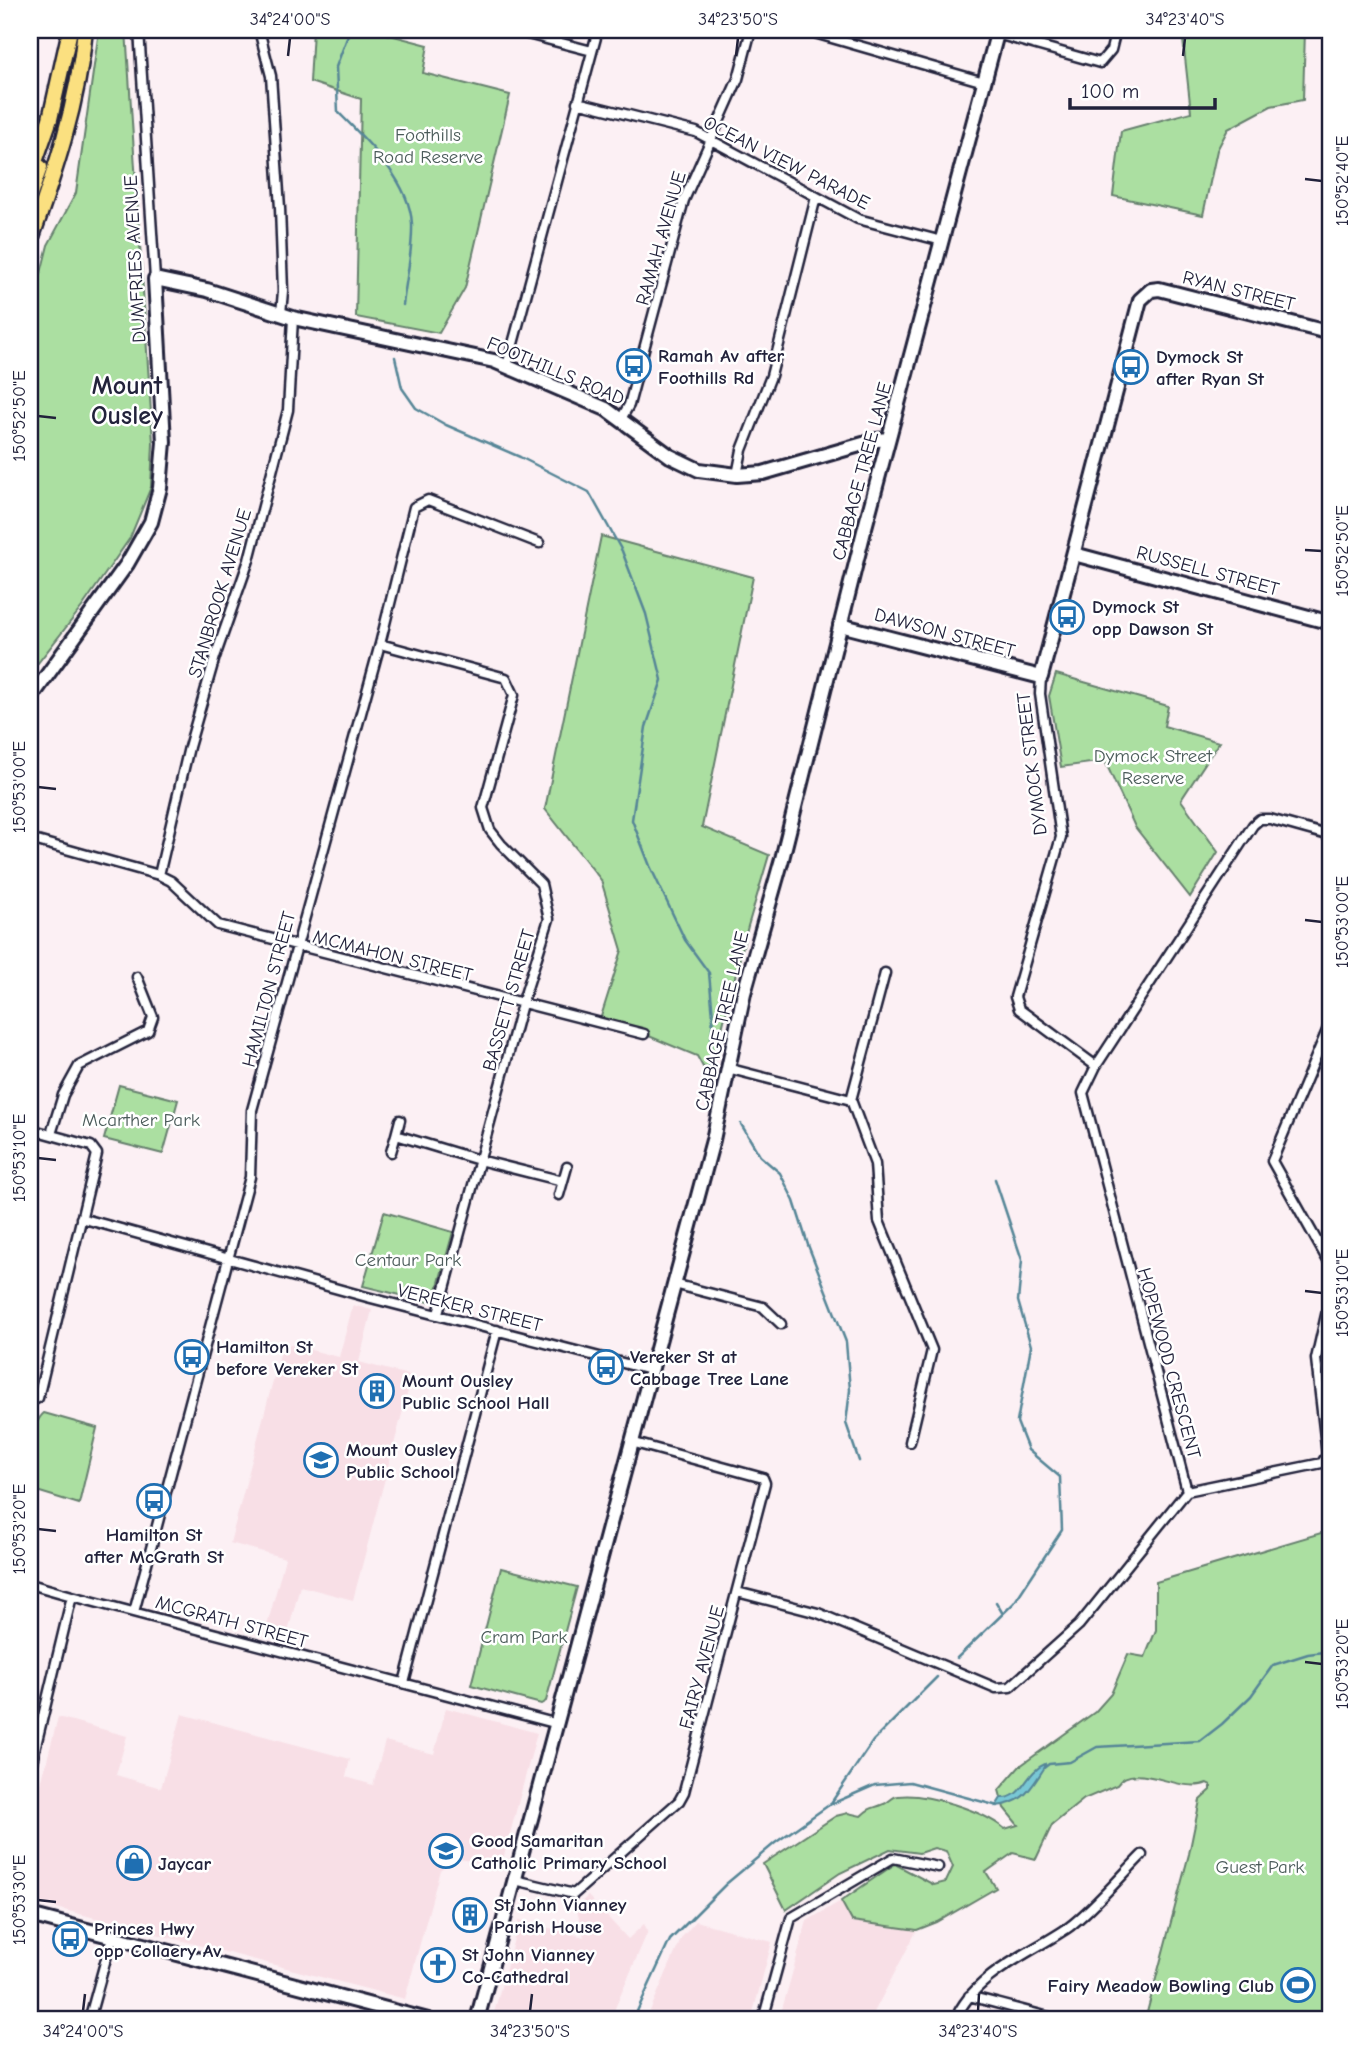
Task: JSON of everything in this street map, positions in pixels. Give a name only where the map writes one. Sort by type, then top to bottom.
[{"type":"highway","points":[[30,195],[53,127],[70,30]]},
{"type":"highway","points":[[30,243],[67,134],[85,30]]},
{"type":"highway","points":[[30,176],[50,119],[62,72]]},
{"type":"main road","name":"CABBAGE TREE LANE","points":[[477,2020],[713,1140],[744,993],[782,859],[888,439],[997,32]]},
{"type":"main road","name":"FOOTHILLS ROAD","points":[[155,279],[207,290],[287,316],[481,357],[508,366],[606,409],[670,456],[699,470],[737,475],[763,473],[888,439]]},
{"type":"main road","name":"DUMFRIES AVENUE","points":[[30,699],[127,564],[151,522],[160,488],[164,442],[155,279]]},
{"type":"main road","name":"RYAN STREET","points":[[1140,300],[1146,293],[1159,289],[1331,333]]},
{"type":"main road","name":"DYMOCK STREET","points":[[1041,677],[1140,300]]},
{"type":"main road","name":"RUSSELL STREET","points":[[1074,554],[1331,623]]},
{"type":"main road","name":"DAWSON STREET","points":[[840,625],[1041,677]]},
{"type":"main road","points":[[30,1915],[395,2016],[428,2020]]},
{"type":"street","name":"DUMFRIES AVENUE","points":[[139,30],[155,279]]},
{"type":"street","name":"STANBROOK AVENUE","points":[[159,875],[189,747],[215,657],[249,560],[288,410],[287,316],[283,291],[271,76],[259,30]]},
{"type":"street","points":[[512,30],[592,51]]},
{"type":"street","points":[[508,366],[598,30]]},
{"type":"street","name":"RAMAH AVENUE","points":[[621,419],[629,405],[684,200],[738,79],[751,30]]},
{"type":"street","points":[[804,30],[984,82]]},
{"type":"street","points":[[997,32],[1100,63],[1111,50],[1116,30]]},
{"type":"street","name":"OCEAN VIEW PARADE","points":[[577,102],[696,132],[858,219],[942,241]]},
{"type":"street","points":[[737,475],[742,450],[771,376],[816,197]]},
{"type":"street","name":"HAMILTON STREET","points":[[134,1612],[250,1177],[252,1110],[380,644],[414,507],[428,500],[539,543]]},
{"type":"street","name":"BASSETT STREET","points":[[380,644],[506,678],[514,695],[483,808],[490,830],[541,884],[548,919],[522,1004],[438,1314]]},
{"type":"street","name":"DYMOCK STREET","points":[[1041,677],[1040,694],[1061,836],[1015,997],[1019,1009],[1096,1066]]},
{"type":"street","name":"HOPEWOOD CRESCENT","points":[[1187,1491],[1083,1093],[1096,1066],[1253,825],[1260,819],[1270,819],[1331,836]]},
{"type":"street","name":"MCMAHON STREET","points":[[30,839],[159,875],[171,881],[218,925],[644,1034]]},
{"type":"street","points":[[886,973],[851,1100],[875,1164],[879,1221],[932,1350],[910,1442]]},
{"type":"street","points":[[51,1134],[63,1095],[79,1066],[148,1031],[153,1017],[137,977]]},
{"type":"street","points":[[1331,1020],[1272,1161],[1331,1262]]},
{"type":"street","points":[[727,1068],[851,1100]]},
{"type":"street","points":[[391,1152],[400,1120]]},
{"type":"street","points":[[30,1129],[91,1146],[97,1154],[38,1398],[30,1402]]},
{"type":"street","points":[[396,1135],[563,1181]]},
{"type":"street","points":[[559,1195],[567,1167]]},
{"type":"street","name":"VEREKER STREET","points":[[81,1218],[650,1370]]},
{"type":"street","points":[[674,1284],[763,1307],[781,1324]]},
{"type":"street","points":[[737,1592],[818,1613],[996,1688],[1010,1687],[1079,1625],[1187,1491],[1322,1463],[1327,1455],[1317,1359],[1331,1293]]},
{"type":"street","points":[[404,1683],[497,1330]]},
{"type":"street","name":"FAIRY AVENUE","points":[[515,1880],[574,1894],[682,1797],[737,1592],[765,1483],[763,1478],[631,1442]]},
{"type":"street","name":"MCGRATH STREET","points":[[30,1584],[558,1724]]},
{"type":"street","points":[[30,1770],[72,1596]]},
{"type":"street","points":[[954,2020],[970,1996],[990,1977],[1071,1925],[1142,1855]]},
{"type":"street","points":[[764,2020],[791,1918],[893,1858],[938,1867]]},
{"type":"street","points":[[89,2020],[111,1937]]},
{"type":"street","points":[[970,1996],[1060,2020]]},
{"type":"shaded area","name":"Mount Ousley Public School","points":[[353,1305],[372,1310],[359,1362],[412,1376],[353,1600],[300,1586],[287,1636],[266,1630],[285,1558],[230,1543],[283,1343],[339,1357]]},
{"type":"shaded area","points":[[446,1708],[537,1733],[501,1867],[455,1858],[440,1870],[405,1999],[30,1901],[30,1827],[58,1717],[127,1736],[116,1775],[161,1788],[182,1714],[350,1759],[346,1777],[373,1785],[385,1741],[434,1754]]},
{"type":"shaded area","points":[[588,1896],[628,1939],[644,1924],[648,1931],[610,2020],[499,2020],[494,2013],[519,1920],[584,1937],[576,1907]]},
{"type":"shaded area","points":[[841,1901],[852,1921],[917,1930],[870,2020],[779,2020],[807,1921]]},
{"type":"shaded area","points":[[696,1921],[772,1942],[751,2020],[646,2020],[682,1937]]},
{"type":"green space","points":[[99,30],[126,30],[153,443],[151,487],[130,538],[82,607],[30,673],[30,317],[48,245],[76,193]]},
{"type":"green space","name":"Foothills Road Reserve","points":[[313,30],[371,30],[428,45],[423,73],[510,95],[465,288],[439,333],[356,317],[361,99],[310,82]]},
{"type":"green space","points":[[1182,30],[1305,30],[1303,100],[1271,106],[1228,129],[1217,150],[1203,215],[1113,196],[1121,131],[1191,112]]},
{"type":"green space","points":[[601,536],[753,577],[702,827],[769,855],[712,1068],[703,1067],[697,1056],[644,1034],[599,1023],[622,950],[601,880],[545,809]]},
{"type":"green space","name":"Dymock Street Reserve","points":[[1056,674],[1168,706],[1164,726],[1219,742],[1181,800],[1218,852],[1190,897],[1135,827],[1105,761],[1061,767],[1049,696]]},
{"type":"green space","name":"Mcarther Park","points":[[119,1085],[178,1100],[163,1154],[104,1139]]},
{"type":"green space","name":"Centaur Park","points":[[384,1212],[453,1232],[435,1297],[429,1302],[363,1286]]},
{"type":"green space","points":[[44,1413],[97,1428],[79,1504],[30,1489],[33,1437],[35,1427]]},
{"type":"green space","name":"Guest Park","points":[[1331,1530],[1331,2020],[1145,2020],[1189,1854],[1200,1800],[1211,1790],[1211,1785],[1207,1783],[1185,1785],[1134,1775],[1124,1778],[1117,1785],[1084,1799],[1052,1825],[1036,1859],[1013,1853],[986,1872],[996,1888],[937,1922],[917,1930],[852,1921],[841,1901],[895,1864],[934,1885],[946,1882],[953,1867],[946,1851],[934,1848],[919,1853],[890,1849],[840,1873],[786,1910],[763,1864],[836,1816],[848,1813],[861,1816],[894,1797],[910,1796],[954,1804],[1005,1829],[1018,1825],[1004,1808],[999,1790],[1020,1766],[1095,1712],[1111,1694],[1128,1654],[1145,1657],[1156,1630],[1156,1582]]},
{"type":"green space","name":"Cram Park","points":[[501,1568],[577,1587],[546,1701],[541,1704],[471,1685]]},
{"type":"water","points":[[1045,1764],[1026,1794],[1014,1802],[996,1806],[1001,1798],[1009,1797],[1020,1790],[1033,1773]]},
{"type":"waterway","points":[[350,30],[336,67],[338,112],[385,162],[404,192],[412,224],[403,305]]},
{"type":"waterway","points":[[395,357],[402,388],[416,408],[446,425],[520,457],[589,492],[622,551],[646,614],[662,680],[646,727],[632,820],[650,866],[685,940],[709,973],[713,1016],[708,1088]]},
{"type":"waterway","points":[[741,1124],[760,1156],[780,1173],[794,1201],[846,1342],[850,1390],[846,1423],[859,1461]]},
{"type":"waterway","points":[[957,1658],[1014,1603],[1062,1530],[1060,1477],[1028,1450],[1017,1422],[1031,1346],[1018,1301],[1022,1260],[995,1179]]},
{"type":"waterway","points":[[996,1602],[1003,1614]]},
{"type":"waterway","points":[[1045,1767],[1049,1764],[1070,1762],[1097,1747],[1200,1741],[1251,1696],[1273,1665],[1308,1654],[1331,1651]]},
{"type":"waterway","points":[[831,1803],[873,1741],[937,1677]]},
{"type":"waterway","points":[[633,2020],[670,1940],[726,1884],[775,1843],[829,1805],[875,1785],[910,1782],[998,1806]]},
{"type":"place","name":"Ramah Av after Foothills Rd","points":[[634,366]]},
{"type":"place","name":"Dymock St after Ryan St","points":[[1131,367]]},
{"type":"place","name":"Dymock St opp Dawson St","points":[[1067,617]]},
{"type":"place","name":"Hamilton St before Vereker St","points":[[192,1357]]},
{"type":"place","name":"Vereker St at Cabbage Tree Lane","points":[[606,1367]]},
{"type":"place","name":"Mount Ousley Public School Hall","points":[[377,1391]]},
{"type":"place","name":"Mount Ousley Public School","points":[[321,1460]]},
{"type":"place","name":"Hamilton St after McGrath St","points":[[154,1501]]},
{"type":"place","name":"Good Samaritan Catholic Primary School","points":[[446,1851]]},
{"type":"place","name":"Jaycar","points":[[134,1863]]},
{"type":"place","name":"St John Vianney Parish House","points":[[470,1915]]},
{"type":"place","name":"Princes Hwy opp Collaery Av","points":[[70,1939]]},
{"type":"place","name":"St John Vianney Co-Cathedral","points":[[438,1965]]},
{"type":"place","name":"Fairy Meadow Bowling Club","points":[[1298,1985]]},
{"type":"district","name":"Mount Ousley","points":[[127,400]]}]
